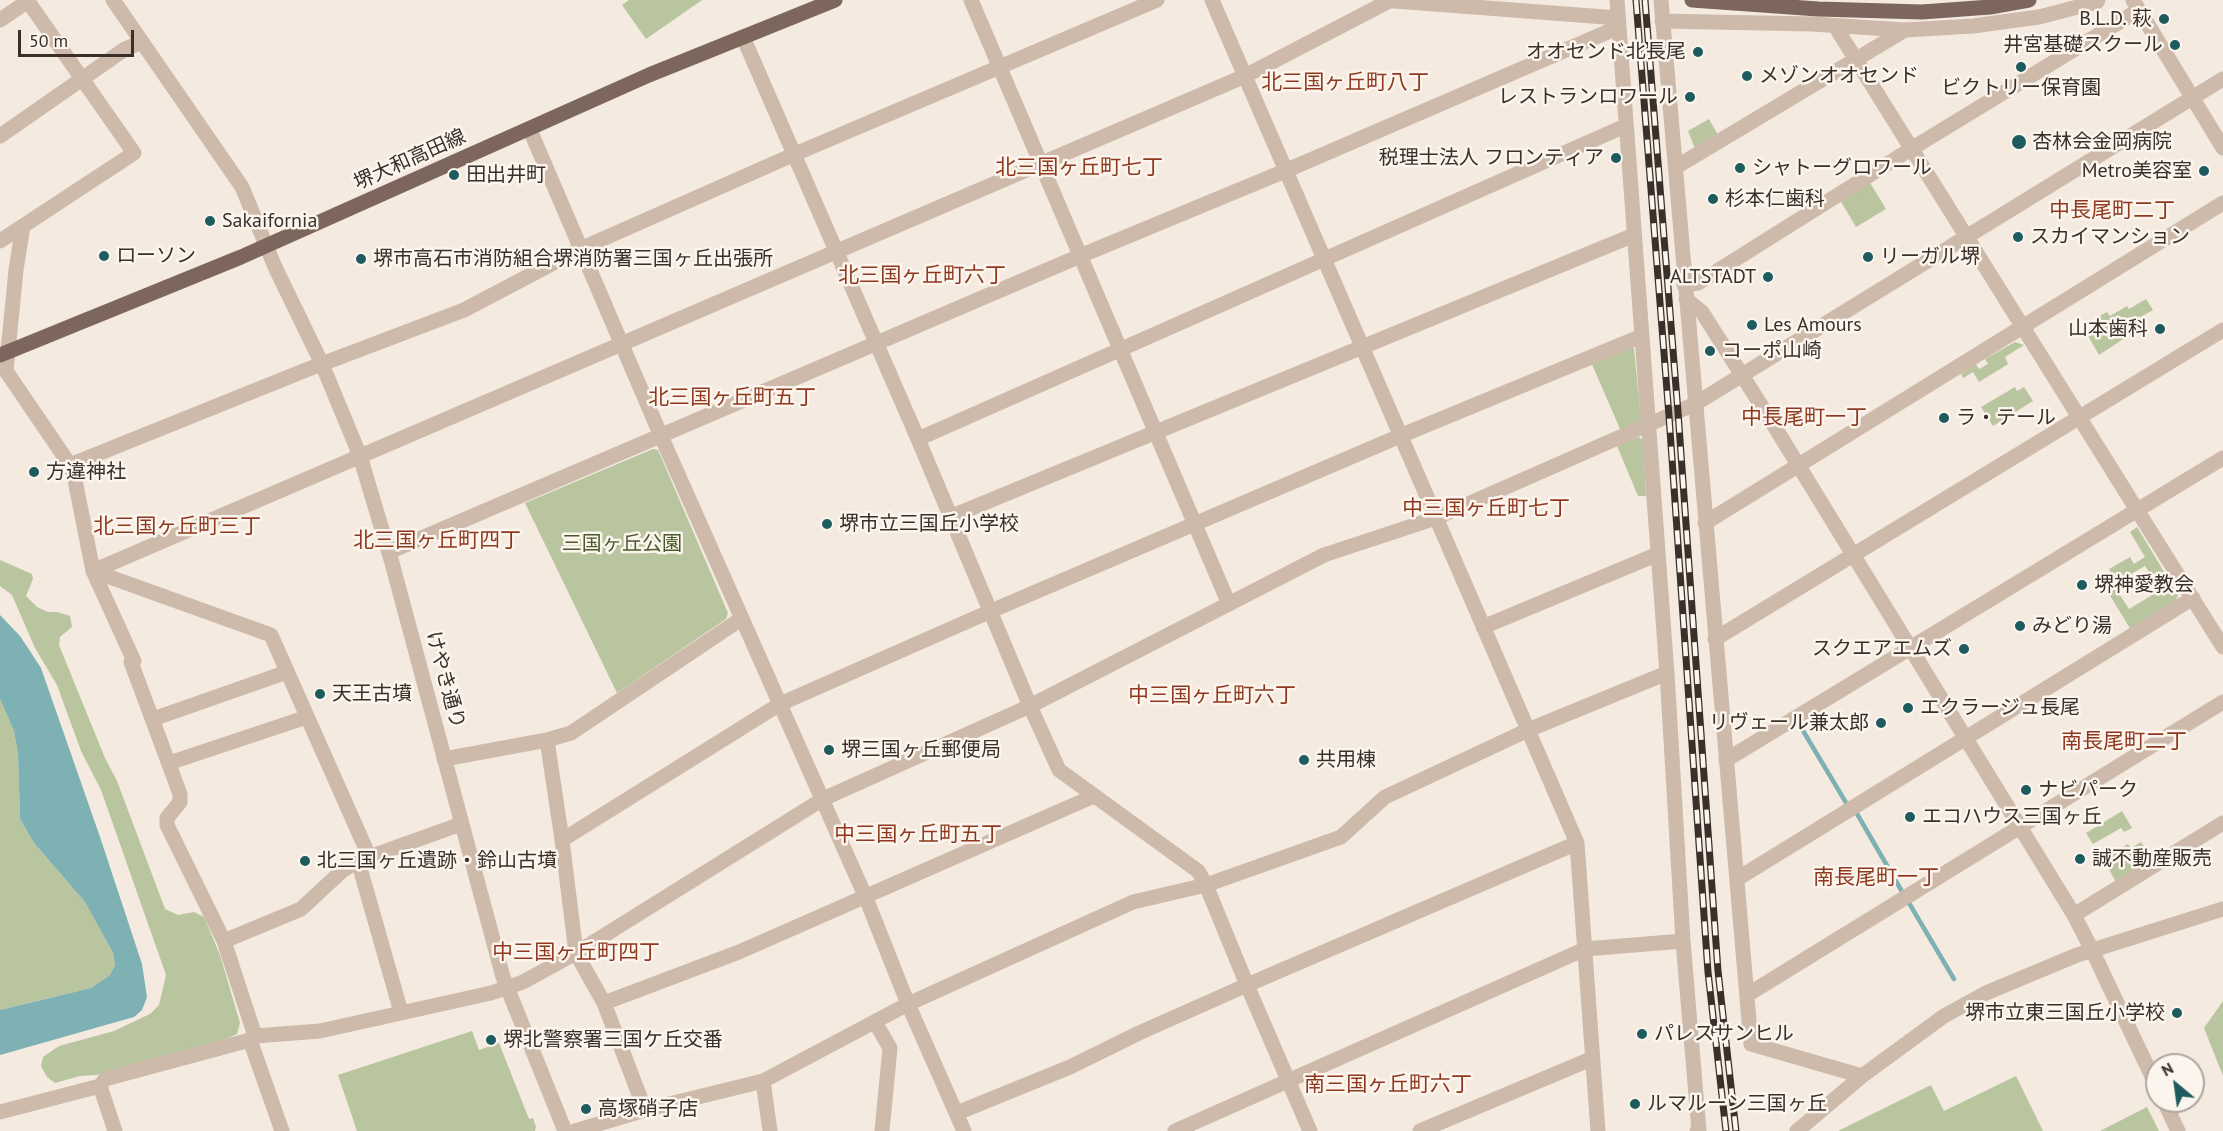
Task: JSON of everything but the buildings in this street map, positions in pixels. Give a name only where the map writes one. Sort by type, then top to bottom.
[{"type":"main road","name":"堺大和高田線","points":[[5,353],[267,247],[649,75],[835,0]]},
{"type":"main road","points":[[1692,0],[1818,9],[1922,12],[1990,7],[2029,0]]},
{"type":"street","name":"けやき通り","points":[[113,0],[242,187],[267,247],[322,364],[360,456],[389,552],[507,988],[565,1131]]},
{"type":"street","points":[[971,0],[1229,604]]},
{"type":"street","points":[[70,465],[464,310],[580,249],[795,154],[1157,0]]},
{"type":"street","points":[[1212,0],[1577,843],[1598,1131]]},
{"type":"street","points":[[1382,0],[1619,23]]},
{"type":"street","points":[[93,571],[1245,76],[1391,0]]},
{"type":"street","points":[[1617,0],[1667,673],[1697,1131]]},
{"type":"street","points":[[1661,0],[1751,1044],[1862,1076]]},
{"type":"street","points":[[1662,21],[1905,30],[1973,26],[2039,17],[2098,0]]},
{"type":"street","points":[[0,20],[27,1],[134,153],[0,241]]},
{"type":"street","points":[[1685,292],[2136,5],[2223,148]]},
{"type":"street","points":[[389,552],[1080,256],[1285,171],[1619,23]]},
{"type":"street","points":[[1835,26],[2223,647]]},
{"type":"street","points":[[1676,167],[1905,30]]},
{"type":"street","points":[[743,37],[1059,770],[1198,871],[1206,885],[1246,985],[1310,1131]]},
{"type":"street","points":[[0,136],[125,48],[142,42]]},
{"type":"street","points":[[0,1112],[100,1086],[105,1079],[253,1038],[320,1030],[507,988],[523,982],[576,953],[823,799],[1030,706],[1324,555],[1436,518],[1695,404],[2223,79]]},
{"type":"street","points":[[918,440],[1625,126]]},
{"type":"street","points":[[530,130],[741,619],[866,898],[908,1004],[964,1131]]},
{"type":"street","points":[[1705,523],[2223,203]]},
{"type":"street","points":[[23,226],[5,353],[6,372],[70,465],[74,475],[93,571],[134,661],[131,662],[181,797],[178,806],[167,818],[167,825],[224,941],[253,1038],[276,1130]]},
{"type":"street","points":[[950,517],[1634,235]]},
{"type":"street","points":[[1685,292],[1702,312],[1743,376],[2074,915],[2145,1062]]},
{"type":"street","points":[[1715,639],[2223,330]]},
{"type":"street","points":[[562,840],[780,704],[1400,436],[1642,336]]},
{"type":"street","points":[[1726,760],[2223,458]]},
{"type":"street","points":[[1483,627],[1658,554]]},
{"type":"street","points":[[93,571],[271,635],[364,858],[401,1012]]},
{"type":"street","points":[[1737,879],[2193,598]]},
{"type":"street","points":[[444,759],[547,740],[571,733],[741,619]]},
{"type":"street","points":[[153,718],[287,672]]},
{"type":"street","points":[[575,1131],[645,1110],[763,1081],[908,1004],[1132,902],[1206,885],[1341,837],[1385,797],[1528,730],[1667,673]]},
{"type":"street","points":[[1747,995],[2223,702]]},
{"type":"street","points":[[169,762],[307,717]]},
{"type":"street","points":[[547,740],[576,953],[604,1003],[645,1110]]},
{"type":"street","points":[[604,1003],[739,952],[1094,796]]},
{"type":"street","points":[[224,941],[301,909],[343,870],[364,858],[461,824]]},
{"type":"street","points":[[2074,915],[2223,824]]},
{"type":"street","points":[[957,1113],[1070,1067],[1246,985],[1577,843]]},
{"type":"street","points":[[1797,1131],[1862,1076],[1944,1016],[1986,993],[2092,950],[2223,909]]},
{"type":"street","points":[[1175,1131],[1585,949],[1683,941]]},
{"type":"street","points":[[875,1022],[890,1048],[882,1131]]},
{"type":"street","points":[[1420,1131],[1591,1059]]},
{"type":"street","points":[[763,1081],[770,1131]]},
{"type":"street","points":[[100,1086],[116,1131]]},
{"type":"street","points":[[2170,1113],[2178,1131]]},
{"type":"green space","points":[[629,0],[702,0],[646,39],[622,5]]},
{"type":"green space","points":[[1709,119],[1718,135],[1695,149],[1688,131]]},
{"type":"green space","points":[[1869,181],[1886,209],[1856,227],[1840,200]]},
{"type":"green space","points":[[2146,299],[2153,310],[2135,320],[2140,328],[2099,355],[2087,334],[2103,325],[2098,317],[2107,312],[2110,316],[2127,306],[2129,309]]},
{"type":"green space","points":[[2015,342],[2024,345],[2005,357],[2008,364],[1979,382],[1973,372],[1963,378],[1961,374],[1976,364],[1979,369],[1988,364],[1985,359]]},
{"type":"green space","points":[[1631,346],[1634,349],[1641,419],[1638,423],[1621,431],[1591,362]]},
{"type":"green space","points":[[2015,387],[2017,391],[2024,387],[2033,401],[1993,426],[1981,407]]},
{"type":"green space","points":[[1638,437],[1643,440],[1646,496],[1638,496],[1617,446]]},
{"type":"green space","name":"三国ヶ丘公園","points":[[653,449],[658,450],[728,613],[726,619],[617,693],[525,503]]},
{"type":"green space","points":[[2137,527],[2178,595],[2175,602],[2131,630],[2106,589],[2113,584],[2129,609],[2164,588],[2157,577],[2153,578],[2145,566],[2117,582],[2109,569],[2130,557],[2134,564],[2145,557],[2130,532]]},
{"type":"green space","points":[[0,560],[32,574],[33,579],[26,596],[37,607],[48,612],[70,616],[72,627],[60,637],[59,645],[105,758],[117,781],[165,909],[178,915],[194,912],[204,917],[220,955],[240,1023],[237,1034],[218,1043],[96,1075],[80,1076],[55,1083],[47,1077],[41,1066],[43,1057],[59,1046],[114,1031],[150,1014],[159,1005],[166,975],[101,790],[81,751],[57,685],[35,648],[12,595],[0,586]]},
{"type":"green space","points":[[0,699],[14,731],[18,754],[20,819],[34,843],[85,902],[113,953],[115,965],[110,975],[91,988],[0,1010]]},
{"type":"green space","points":[[2122,811],[2132,828],[2124,832],[2121,828],[2093,844],[2086,833]]},
{"type":"green space","points":[[2141,842],[2145,848],[2139,852],[2146,864],[2116,882],[2103,859],[2128,844],[2131,848]]},
{"type":"green space","points":[[2223,1001],[2223,1076],[2204,1028]]},
{"type":"green space","points":[[472,1031],[479,1050],[499,1043],[529,1119],[533,1118],[535,1131],[357,1131],[338,1075]]},
{"type":"green space","points":[[2016,1076],[2043,1131],[1838,1131],[1931,1085],[1944,1111]]},
{"type":"green space","points":[[2145,1108],[2145,1113],[2150,1113],[2159,1131],[2100,1131]]},
{"type":"water","points":[[0,615],[20,636],[41,668],[142,964],[147,997],[142,1010],[134,1017],[0,1055],[0,1010],[91,988],[110,975],[115,965],[113,953],[85,902],[34,843],[20,819],[18,754],[14,731],[0,699]]},
{"type":"waterway","points":[[1799,724],[1848,806]]},
{"type":"waterway","points":[[1856,812],[1904,895]]},
{"type":"waterway","points":[[1909,903],[1954,979]]},
{"type":"railway","points":[[1636,0],[1669,416],[1708,972],[1726,1131]]},
{"type":"railway","points":[[1645,0],[1678,412],[1718,971],[1736,1131]]},
{"type":"place","name":"B.L.D. 萩","points":[[2164,19]]},
{"type":"place","name":"井宮基礎スクール","points":[[2175,45]]},
{"type":"place","name":"オオセンド北長尾","points":[[1698,52]]},
{"type":"place","name":"ビクトリー保育園","points":[[2021,67]]},
{"type":"place","name":"メゾンオオセンド","points":[[1747,76]]},
{"type":"place","name":"レストランロワール","points":[[1690,97]]},
{"type":"place","name":"杏林会金岡病院","points":[[2019,142]]},
{"type":"place","name":"税理士法人 フロンティア","points":[[1616,158]]},
{"type":"place","name":"シャトーグロワール","points":[[1740,168]]},
{"type":"place","name":"Metro美容室","points":[[2204,171]]},
{"type":"place","name":"田出井町","points":[[454,175]]},
{"type":"place","name":"杉本仁歯科","points":[[1713,199]]},
{"type":"place","name":"Sakaifornia","points":[[210,221]]},
{"type":"place","name":"スカイマンション","points":[[2018,237]]},
{"type":"place","name":"ローソン","points":[[104,256]]},
{"type":"place","name":"リーガル堺","points":[[1868,257]]},
{"type":"place","name":"堺市高石市消防組合堺消防署三国ヶ丘出張所","points":[[361,259]]},
{"type":"place","name":"ALTSTADT","points":[[1768,277]]},
{"type":"place","name":"Les Amours","points":[[1752,325]]},
{"type":"place","name":"山本歯科","points":[[2160,329]]},
{"type":"place","name":"コーポ山崎","points":[[1710,351]]},
{"type":"place","name":"ラ・テール","points":[[1944,418]]},
{"type":"place","name":"方違神社","points":[[34,472]]},
{"type":"place","name":"堺市立三国丘小学校","points":[[827,524]]},
{"type":"place","name":"堺神愛教会","points":[[2082,585]]},
{"type":"place","name":"みどり湯","points":[[2020,626]]},
{"type":"place","name":"スクエアエムズ","points":[[1964,649]]},
{"type":"place","name":"天王古墳","points":[[320,694]]},
{"type":"place","name":"エクラージュ長尾","points":[[1908,708]]},
{"type":"place","name":"リヴェール兼太郎","points":[[1881,723]]},
{"type":"place","name":"堺三国ヶ丘郵便局","points":[[829,750]]},
{"type":"place","name":"共用棟","points":[[1304,760]]},
{"type":"place","name":"ナビパーク","points":[[2026,790]]},
{"type":"place","name":"エコハウス三国ヶ丘","points":[[1910,817]]},
{"type":"place","name":"誠不動産販売","points":[[2080,859]]},
{"type":"place","name":"北三国ヶ丘遺跡・鈴山古墳","points":[[305,861]]},
{"type":"place","name":"堺市立東三国丘小学校","points":[[2177,1013]]},
{"type":"place","name":"パレスサンヒル","points":[[1642,1034]]},
{"type":"place","name":"堺北警察署三国ケ丘交番","points":[[491,1040]]},
{"type":"place","name":"ルマルーン三国ヶ丘","points":[[1635,1104]]},
{"type":"place","name":"高塚硝子店","points":[[586,1109]]},
{"type":"district","name":"北三国ヶ丘町八丁","points":[[1345,83]]},
{"type":"district","name":"北三国ヶ丘町七丁","points":[[1079,168]]},
{"type":"district","name":"中長尾町二丁","points":[[2112,211]]},
{"type":"district","name":"北三国ヶ丘町六丁","points":[[922,276]]},
{"type":"district","name":"北三国ヶ丘町五丁","points":[[732,398]]},
{"type":"district","name":"中長尾町一丁","points":[[1804,418]]},
{"type":"district","name":"中三国ヶ丘町七丁","points":[[1486,509]]},
{"type":"district","name":"北三国ヶ丘町三丁","points":[[177,527]]},
{"type":"district","name":"北三国ヶ丘町四丁","points":[[437,541]]},
{"type":"district","name":"中三国ヶ丘町六丁","points":[[1212,696]]},
{"type":"district","name":"南長尾町二丁","points":[[2124,742]]},
{"type":"district","name":"中三国ヶ丘町五丁","points":[[918,835]]},
{"type":"district","name":"南長尾町一丁","points":[[1876,878]]},
{"type":"district","name":"中三国ヶ丘町四丁","points":[[576,953]]},
{"type":"district","name":"南三国ヶ丘町六丁","points":[[1388,1085]]}]
